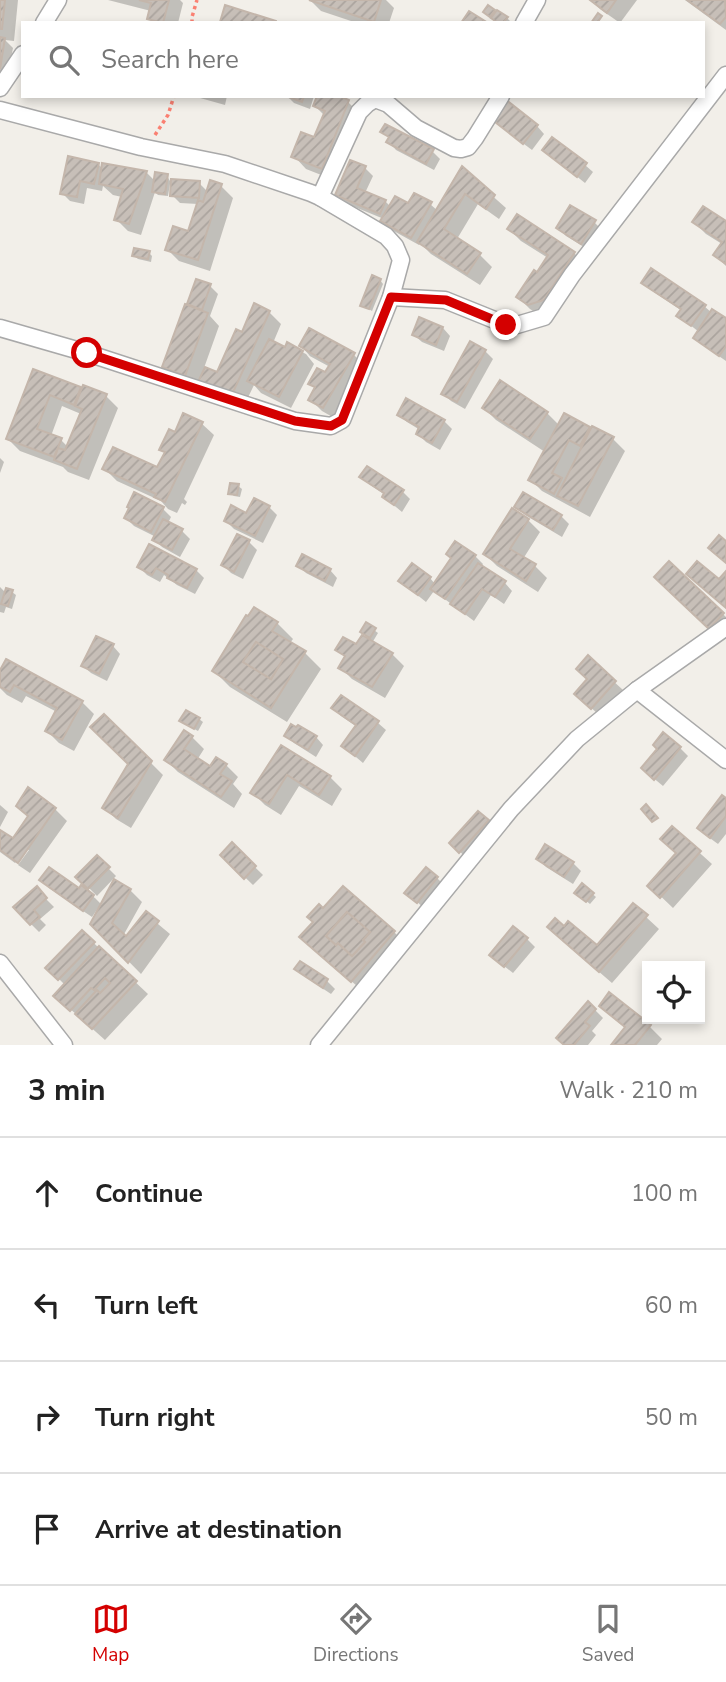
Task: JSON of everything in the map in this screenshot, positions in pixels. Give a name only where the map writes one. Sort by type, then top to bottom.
[{"type":"street","points":[[45,21],[58,0]]},
{"type":"street","points":[[525,21],[537,0]]},
{"type":"street","points":[[0,88],[21,57]]},
{"type":"street","points":[[391,297],[446,300],[506,325],[517,325],[544,317],[572,275],[726,75]]},
{"type":"street","points":[[320,197],[359,112],[375,99],[388,104],[416,128],[461,149],[468,147],[475,138],[500,98]]},
{"type":"street","points":[[0,110],[141,147],[225,164],[320,197],[386,236],[395,246],[401,260],[391,297],[342,420],[331,426],[295,421],[87,353],[0,328]]},
{"type":"street","points":[[320,1045],[510,809],[577,738],[637,690],[726,626]]},
{"type":"street","points":[[637,690],[726,760]]},
{"type":"street","points":[[0,963],[64,1045]]},
{"type":"path","points":[[192,21],[197,0]]},
{"type":"path","points":[[141,147],[158,132],[168,115],[173,98]]},
{"type":"building","points":[[0,0],[5,0],[2,29],[0,29]]},
{"type":"building","points":[[139,0],[169,0],[164,21],[147,19],[151,3]]},
{"type":"building","points":[[309,0],[381,0],[374,21]]},
{"type":"building","points":[[590,0],[616,0],[607,13]]},
{"type":"building","points":[[687,0],[725,0],[726,17],[720,24]]},
{"type":"building","points":[[225,5],[276,21],[220,21]]},
{"type":"building","points":[[488,5],[495,10],[490,17],[483,12]]},
{"type":"building","points":[[497,10],[508,17],[505,21],[491,18]]},
{"type":"building","points":[[469,11],[485,21],[462,21]]},
{"type":"building","points":[[598,13],[602,16],[598,21],[592,21]]},
{"type":"building","points":[[0,37],[5,38],[0,69]]},
{"type":"building","points":[[316,98],[349,100],[322,169],[291,157],[301,132],[314,137],[325,111],[313,106]]},
{"type":"building","points":[[505,99],[538,125],[523,144],[490,118]]},
{"type":"building","points":[[385,124],[434,149],[426,164],[386,142],[389,137],[380,132]]},
{"type":"building","points":[[552,137],[587,163],[577,177],[542,150]]},
{"type":"building","points":[[68,156],[99,163],[94,184],[80,181],[77,197],[60,194]]},
{"type":"building","points":[[350,160],[366,166],[357,188],[386,200],[380,214],[335,195]]},
{"type":"building","points":[[102,163],[147,171],[129,224],[114,220],[123,189],[99,184]]},
{"type":"building","points":[[462,166],[495,195],[486,209],[465,194],[444,229],[481,253],[467,274],[417,242]]},
{"type":"building","points":[[155,172],[168,174],[165,194],[152,192]]},
{"type":"building","points":[[171,179],[200,181],[199,198],[170,196]]},
{"type":"building","points":[[210,180],[222,184],[198,260],[165,250],[173,226],[188,231],[198,200],[203,202]]},
{"type":"building","points":[[414,193],[432,202],[411,238],[380,221],[395,196],[408,203]]},
{"type":"building","points":[[570,205],[596,220],[581,244],[556,228]]},
{"type":"building","points":[[703,206],[726,221],[726,264],[713,255],[722,242],[692,222]]},
{"type":"building","points":[[517,214],[575,252],[544,300],[528,305],[516,297],[548,255],[507,229]]},
{"type":"building","points":[[134,248],[150,251],[148,259],[132,256]]},
{"type":"building","points":[[651,268],[706,305],[691,326],[676,316],[681,309],[641,283]]},
{"type":"building","points":[[372,275],[381,279],[369,309],[360,306]]},
{"type":"building","points":[[196,279],[211,284],[202,310],[187,304]]},
{"type":"building","points":[[254,303],[270,311],[230,399],[197,384],[205,367],[217,372],[236,329],[242,332]]},
{"type":"building","points":[[185,304],[208,313],[185,376],[162,367]]},
{"type":"building","points":[[712,309],[726,318],[726,346],[719,356],[693,338]]},
{"type":"building","points":[[419,317],[443,327],[436,345],[412,335]]},
{"type":"building","points":[[309,328],[355,353],[323,408],[308,400],[315,387],[308,384],[317,368],[325,372],[330,364],[299,346]]},
{"type":"building","points":[[269,339],[285,347],[287,342],[303,351],[279,397],[247,381]]},
{"type":"building","points":[[470,341],[486,350],[457,402],[441,394]]},
{"type":"building","points":[[33,369],[81,387],[74,405],[50,395],[37,429],[62,438],[54,457],[6,439]]},
{"type":"building","points":[[500,380],[548,412],[530,439],[482,408]]},
{"type":"building","points":[[83,385],[107,394],[77,469],[54,460],[58,448],[65,450],[82,409],[75,406]]},
{"type":"building","points":[[406,398],[445,420],[432,443],[416,434],[419,427],[397,415]]},
{"type":"building","points":[[183,413],[203,422],[165,502],[154,497],[156,494],[102,469],[113,447],[157,467],[165,452],[159,450],[169,429],[175,432]]},
{"type":"building","points":[[564,413],[590,427],[580,446],[569,440],[552,473],[562,478],[554,494],[528,480]]},
{"type":"building","points":[[592,426],[614,437],[578,506],[557,496]]},
{"type":"building","points":[[367,466],[404,490],[394,505],[382,497],[384,493],[359,477]]},
{"type":"building","points":[[230,483],[239,484],[237,495],[228,494]]},
{"type":"building","points":[[134,492],[164,507],[151,532],[124,518]]},
{"type":"building","points":[[523,492],[562,515],[553,530],[514,507]]},
{"type":"building","points":[[254,498],[270,506],[255,536],[224,521],[231,505],[246,513]]},
{"type":"building","points":[[512,508],[529,519],[510,549],[536,564],[526,581],[483,554]]},
{"type":"building","points":[[163,519],[183,529],[172,550],[152,540]]},
{"type":"building","points":[[237,534],[250,540],[234,572],[221,565]]},
{"type":"building","points":[[719,535],[726,541],[726,563],[708,548]]},
{"type":"building","points":[[455,541],[476,555],[445,599],[430,589],[451,558],[446,554]]},
{"type":"building","points":[[149,544],[197,569],[187,588],[167,578],[168,575],[156,568],[152,575],[137,567]]},
{"type":"building","points":[[302,554],[331,569],[325,581],[296,566]]},
{"type":"building","points":[[669,561],[724,613],[709,629],[654,577]]},
{"type":"building","points":[[697,561],[719,579],[726,571],[726,608],[686,574]]},
{"type":"building","points":[[412,563],[431,577],[418,595],[398,581]]},
{"type":"building","points":[[478,563],[506,581],[495,597],[482,589],[465,614],[450,604]]},
{"type":"building","points":[[6,588],[13,590],[8,606],[1,604]]},
{"type":"building","points":[[254,607],[278,622],[272,631],[306,651],[271,708],[212,671],[246,615],[248,616]],"holes":[[[256,642],[283,659],[271,679],[243,662]]]},
{"type":"building","points":[[366,622],[376,628],[370,638],[360,632]]},
{"type":"building","points":[[362,635],[393,653],[372,687],[338,668],[345,656],[335,650],[343,637],[356,644]]},
{"type":"building","points":[[96,636],[114,644],[99,674],[81,666]]},
{"type":"building","points":[[256,642],[283,659],[271,679],[243,662]]},
{"type":"building","points":[[588,655],[616,681],[591,709],[574,694],[587,679],[576,669]]},
{"type":"building","points":[[6,659],[83,701],[62,740],[45,731],[57,708],[14,685],[10,692],[0,687],[0,670]]},
{"type":"building","points":[[341,695],[379,721],[355,756],[341,746],[356,725],[331,708]]},
{"type":"building","points":[[186,710],[200,718],[194,729],[179,721]]},
{"type":"building","points":[[104,714],[152,761],[118,818],[102,808],[128,764],[90,727]]},
{"type":"building","points":[[291,724],[317,736],[308,750],[284,736]]},
{"type":"building","points":[[184,730],[193,736],[184,749],[210,766],[216,757],[227,764],[220,774],[232,781],[221,797],[164,760]]},
{"type":"building","points":[[663,732],[681,747],[654,780],[641,768],[657,749],[653,745]]},
{"type":"building","points":[[281,745],[331,776],[319,795],[287,775],[269,804],[250,793]]},
{"type":"building","points":[[28,787],[56,808],[18,863],[0,850],[0,830],[13,838],[28,816],[16,806]]},
{"type":"building","points":[[722,795],[726,798],[726,816],[710,838],[697,828]]},
{"type":"building","points":[[646,804],[658,818],[652,822],[641,809]]},
{"type":"building","points":[[478,811],[489,820],[459,853],[449,843]]},
{"type":"building","points":[[672,826],[701,851],[660,898],[647,886],[676,853],[660,839]]},
{"type":"building","points":[[232,842],[256,866],[244,879],[220,855]]},
{"type":"building","points":[[545,844],[574,862],[564,877],[536,859]]},
{"type":"building","points":[[97,855],[110,867],[88,889],[75,877]]},
{"type":"building","points":[[49,867],[94,895],[83,911],[39,880]]},
{"type":"building","points":[[426,867],[438,877],[417,903],[404,893]]},
{"type":"building","points":[[114,879],[131,889],[112,923],[126,936],[146,911],[159,921],[128,963],[90,924]]},
{"type":"building","points":[[582,883],[594,893],[586,902],[574,893]]},
{"type":"building","points":[[37,886],[47,898],[34,910],[40,917],[30,925],[13,907]]},
{"type":"building","points":[[343,886],[395,931],[351,982],[299,937],[313,922],[307,917],[319,904],[323,908]],"holes":[[[347,912],[370,932],[352,956],[326,936]]]},
{"type":"building","points":[[633,903],[648,915],[599,972],[547,927],[555,918],[564,926],[568,921],[597,945]]},
{"type":"building","points":[[347,912],[370,932],[352,956],[326,936]]},
{"type":"building","points":[[513,926],[528,938],[504,967],[489,955]]},
{"type":"building","points":[[82,930],[95,942],[58,980],[45,968]]},
{"type":"building","points":[[99,946],[137,981],[92,1029],[75,1014],[97,990],[100,993],[110,983],[105,978],[94,990],[91,988],[70,1011],[53,996]]},
{"type":"building","points":[[300,961],[328,979],[323,988],[294,969]]},
{"type":"building","points":[[609,992],[642,1018],[642,1024],[651,1025],[635,1045],[611,1045],[625,1027],[599,1006]]},
{"type":"building","points":[[588,1001],[596,1009],[585,1022],[590,1026],[574,1045],[564,1045],[556,1038]]},
{"type":"route","points":[[87,353],[295,421],[331,426],[342,420],[391,297],[446,300],[506,325]]}]
